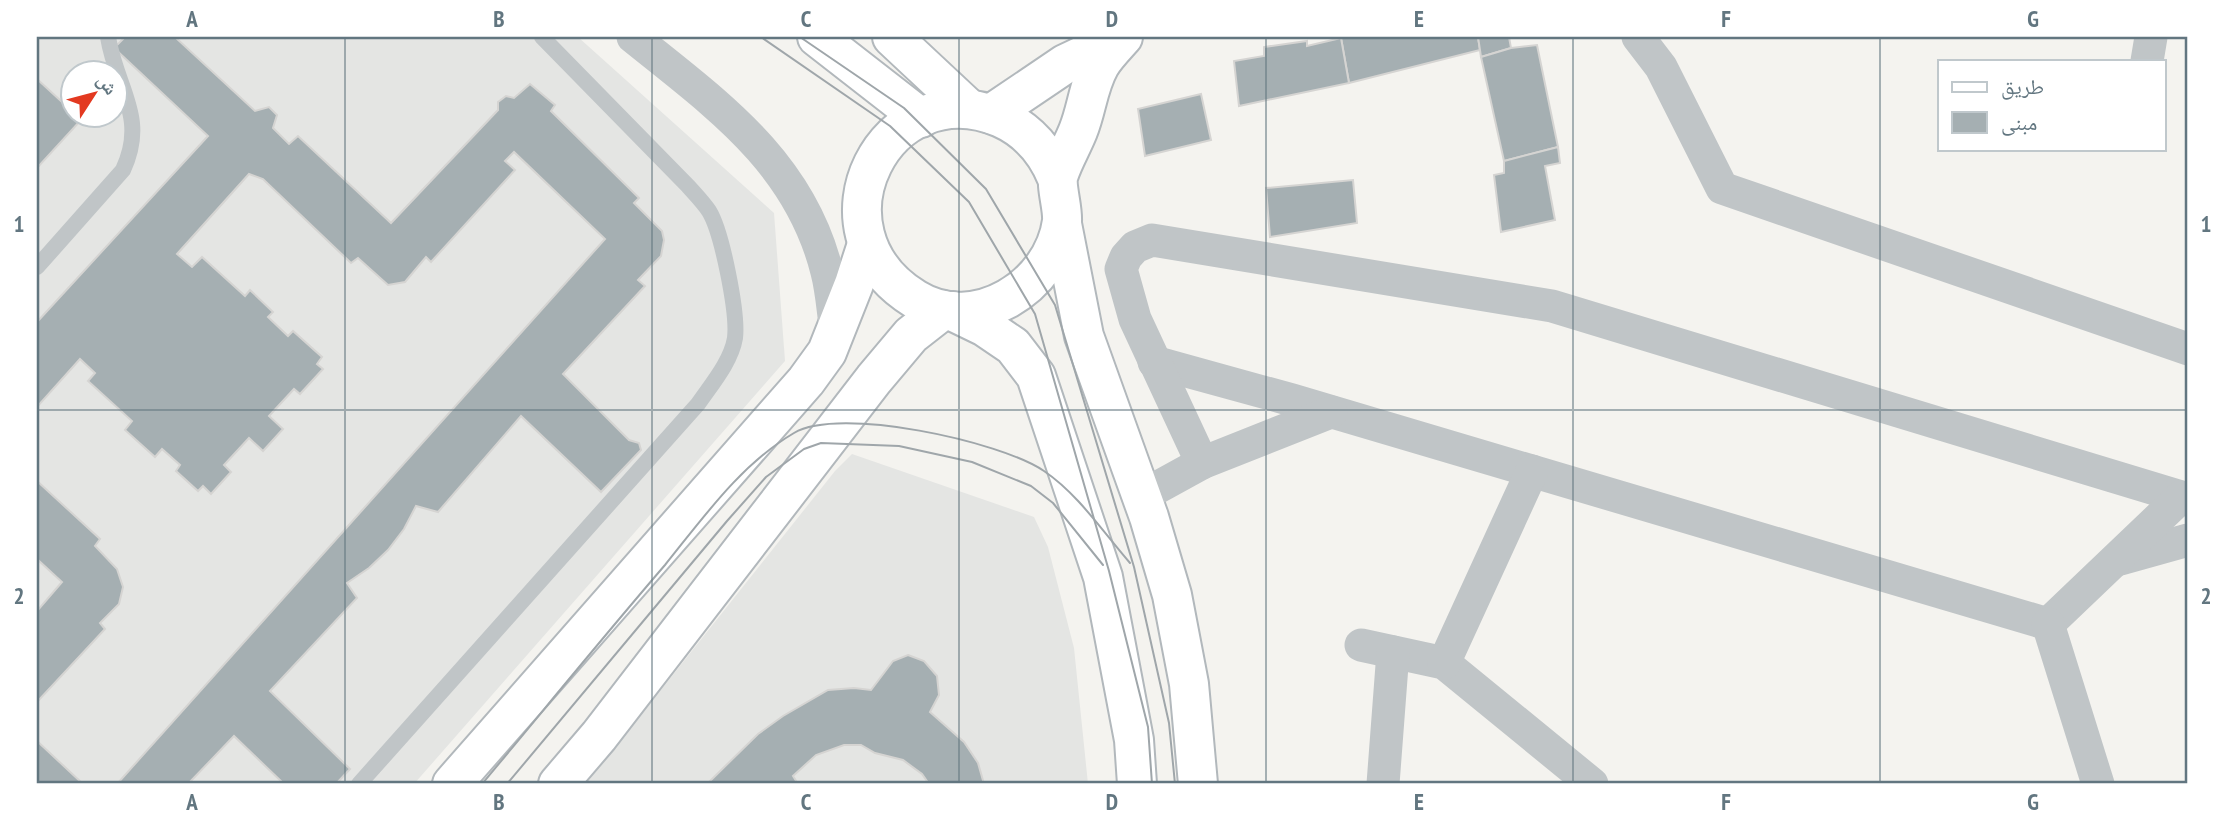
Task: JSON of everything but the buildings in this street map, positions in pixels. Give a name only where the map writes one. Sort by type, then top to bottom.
[{"type":"main road","points":[[817,37],[921,118]]},
{"type":"main road","points":[[980,112],[1065,64],[1123,37]]},
{"type":"main road","points":[[1057,178],[1079,129],[1100,64],[1123,37]]},
{"type":"main road","points":[[894,38],[980,112]]},
{"type":"main road","points":[[1138,784],[1134,740],[1103,577],[1036,376],[1013,346],[985,327],[947,310],[918,301],[896,287],[879,268],[867,244],[861,220],[862,196],[868,172],[880,150],[897,132],[921,118],[952,110],[980,112],[1009,121],[1038,145],[1057,178],[1062,199],[1062,221],[1084,336],[1142,496],[1172,595],[1189,684],[1198,784]]},
{"type":"main road","points":[[558,784],[599,736],[874,379],[911,335],[947,310],[976,311],[1000,304],[1022,292],[1038,277],[1054,251],[1062,221]]},
{"type":"main road","points":[[452,784],[806,382],[827,352],[867,244]]},
{"type":"street","points":[[633,37],[735,120],[775,164],[807,216],[827,272],[836,331]]},
{"type":"street","points":[[1638,37],[1661,67],[1722,188],[2188,349]]},
{"type":"street","points":[[2147,60],[2151,37]]},
{"type":"street","points":[[1202,463],[1135,319],[1121,269],[1126,257],[1135,247],[1152,240],[1552,306],[2186,508]]},
{"type":"street","points":[[1154,362],[2049,624]]},
{"type":"street","points":[[1142,496],[1202,463],[1331,412]]},
{"type":"street","points":[[1444,663],[1532,471]]},
{"type":"street","points":[[2049,624],[2117,560],[2186,508]]},
{"type":"street","points":[[2117,560],[2188,540]]},
{"type":"street","points":[[2049,624],[2098,784]]},
{"type":"street","points":[[1361,645],[1444,663],[1592,784]]},
{"type":"street","points":[[1383,784],[1393,652]]},
{"type":"lane","points":[[37,267],[123,170],[129,158],[134,127],[131,110],[111,58],[108,37]]},
{"type":"lane","points":[[359,784],[698,404],[727,360],[735,339],[735,309],[710,212],[688,186],[542,37]]},
{"type":"shaded area","points":[[37,37],[578,37],[774,213],[785,361],[414,784],[37,784]]},
{"type":"shaded area","points":[[852,454],[1034,517],[1048,547],[1074,648],[1088,784],[586,784],[835,471]]},
{"type":"tram line","points":[[761,37],[890,126],[969,202],[1035,314],[1109,571],[1148,727],[1152,784]]},
{"type":"tram line","points":[[800,37],[904,108],[986,189],[1055,305],[1134,567],[1169,723],[1175,784]]},
{"type":"tram line","points":[[482,784],[724,493],[757,460],[794,433],[816,426],[846,423],[881,425],[957,439],[1022,460],[1044,471],[1068,491],[1130,563]]},
{"type":"tram line","points":[[507,784],[766,477],[804,449],[821,443],[899,446],[972,462],[1031,486],[1053,503],[1103,565]]}]
